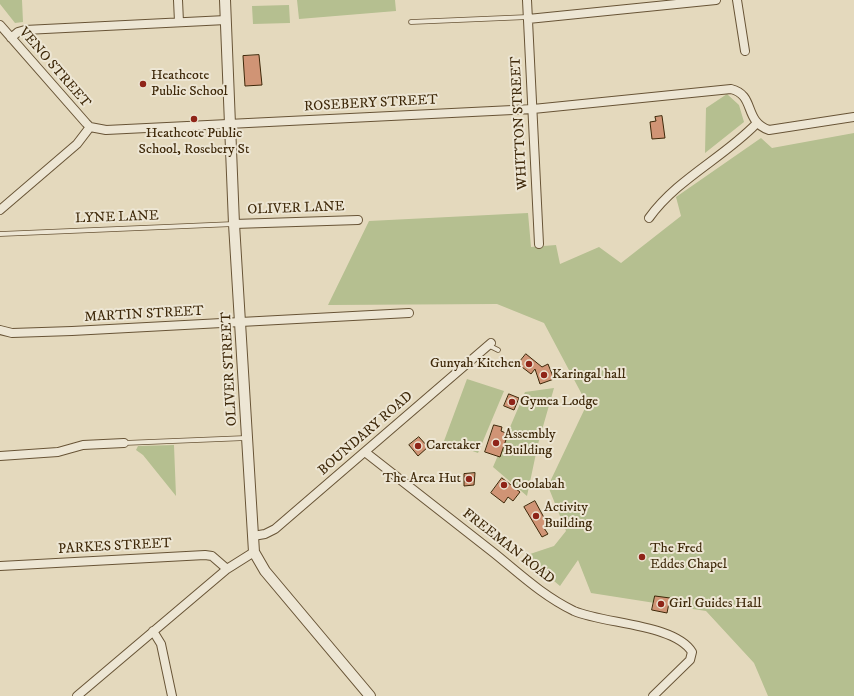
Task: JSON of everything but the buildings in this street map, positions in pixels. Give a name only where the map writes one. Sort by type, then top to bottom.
[{"type":"street","points":[[178,0],[179,22]]},
{"type":"street","name":"OLIVER STREET","points":[[225,0],[234,224],[242,323],[254,552],[265,570],[370,696]]},
{"type":"street","name":"WHITTON STREET","points":[[528,0],[539,244]]},
{"type":"street","points":[[528,18],[716,0]]},
{"type":"street","points":[[737,0],[745,51]]},
{"type":"street","points":[[11,38],[18,32],[25,30],[226,20]]},
{"type":"street","name":"VENO STREET","points":[[0,26],[90,126]]},
{"type":"street","name":"ROSEBERY STREET","points":[[90,126],[106,130],[533,109],[731,89],[744,96],[756,124]]},
{"type":"street","points":[[649,218],[672,191],[745,136],[756,124],[764,129],[776,130],[854,118]]},
{"type":"street","points":[[0,210],[77,144],[90,126]]},
{"type":"street","name":"OLIVER LANE","points":[[234,224],[358,220]]},
{"type":"street","name":"MARTIN STREET","points":[[0,330],[12,333],[242,323],[409,313]]},
{"type":"street","name":"BOUNDARY ROAD","points":[[253,536],[265,534],[275,529],[490,344]]},
{"type":"street","points":[[0,456],[58,452],[83,445],[124,443]]},
{"type":"street","name":"FREEMAN ROAD","points":[[365,452],[510,565],[535,588],[574,611],[600,620],[639,626],[666,634],[688,646],[692,652],[690,660],[653,696]]},
{"type":"street","points":[[77,696],[227,569],[254,552]]},
{"type":"street","name":"PARKES STREET","points":[[0,566],[205,555],[212,556],[227,569]]},
{"type":"street","points":[[153,631],[161,644],[172,696]]},
{"type":"lane","points":[[411,22],[528,18]]},
{"type":"lane","name":"LYNE LANE","points":[[0,234],[234,224]]},
{"type":"lane","points":[[490,344],[498,350]]},
{"type":"lane","points":[[124,443],[248,438]]},
{"type":"green space","points":[[0,0],[22,0],[23,22],[15,23],[0,4]]},
{"type":"green space","points":[[297,0],[395,0],[396,11],[299,19]]},
{"type":"green space","points":[[289,5],[290,23],[253,24],[252,6]]},
{"type":"green space","points":[[727,94],[739,105],[744,122],[705,153],[706,108]]},
{"type":"green space","points":[[854,133],[854,696],[768,696],[754,663],[706,611],[591,593],[578,560],[560,586],[524,556],[554,546],[566,531],[548,486],[587,404],[544,323],[497,304],[328,305],[369,221],[528,213],[531,247],[556,245],[560,264],[599,247],[621,263],[681,216],[676,197],[761,138],[772,148]]},
{"type":"green space","points":[[467,379],[504,391],[478,453],[444,441]]},
{"type":"green space","points":[[554,388],[538,444],[527,496],[493,467],[525,392]]},
{"type":"green space","points":[[174,445],[176,496],[143,455],[136,450],[138,446]]},
{"type":"place","name":"Heathcote Public School","points":[[143,84]]},
{"type":"place","name":"Heathcote Public School, Rosebery St","points":[[194,119]]},
{"type":"place","name":"Gunyah Kitchen","points":[[529,364]]},
{"type":"place","name":"Karingal hall","points":[[544,375]]},
{"type":"place","name":"Gymea Lodge","points":[[512,402]]},
{"type":"place","name":"Assembly Building","points":[[496,443]]},
{"type":"place","name":"Caretaker","points":[[418,446]]},
{"type":"place","name":"The Area Hut","points":[[469,479]]},
{"type":"place","name":"Coolabah","points":[[504,485]]},
{"type":"place","name":"Activity Building","points":[[536,516]]},
{"type":"place","name":"The Fred Eddes Chapel","points":[[642,557]]},
{"type":"place","name":"Girl Guides Hall","points":[[661,604]]}]
